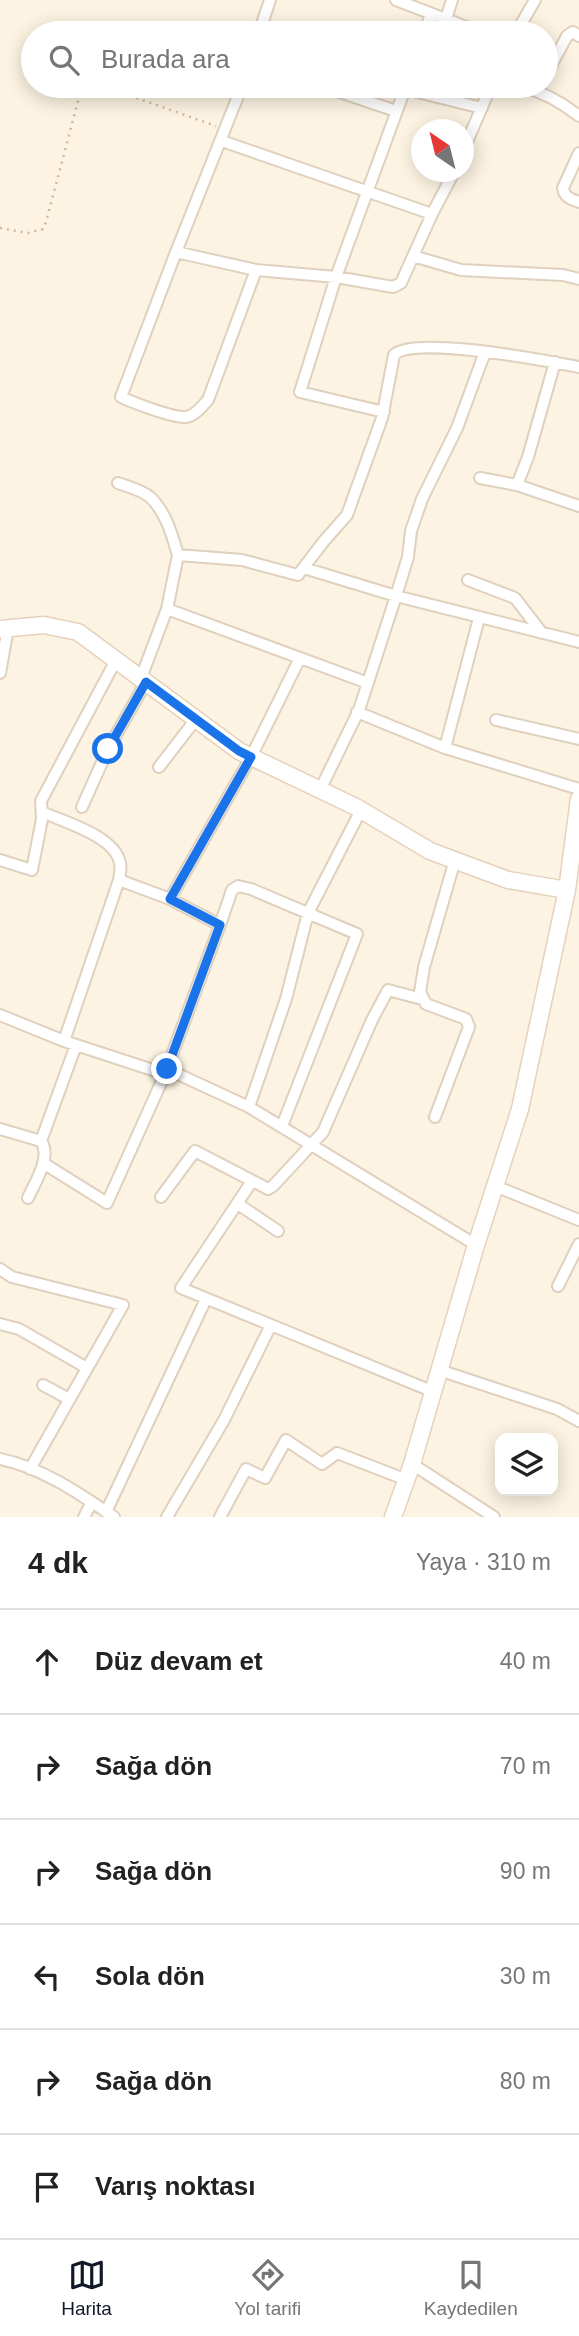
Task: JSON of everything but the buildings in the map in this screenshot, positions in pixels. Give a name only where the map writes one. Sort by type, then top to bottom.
[{"type":"main road","points":[[4,629],[44,625],[78,632],[239,751],[361,810],[430,851],[508,880],[567,890]]},
{"type":"main road","points":[[393,1517],[412,1464],[476,1245],[520,1109],[567,890],[578,809]]},
{"type":"street","points":[[264,21],[270,0]]},
{"type":"street","points":[[397,0],[451,21]]},
{"type":"street","points":[[446,19],[452,0]]},
{"type":"street","points":[[523,21],[535,0]]},
{"type":"street","points":[[428,21],[431,14]]},
{"type":"street","points":[[558,52],[566,36],[573,32],[579,36]]},
{"type":"street","points":[[238,98],[121,397],[183,417],[194,413],[208,400],[256,270]]},
{"type":"street","points":[[357,98],[396,111]]},
{"type":"street","points":[[384,412],[300,392],[336,277],[401,98]]},
{"type":"street","points":[[445,98],[482,108]]},
{"type":"street","points":[[474,127],[486,98]]},
{"type":"street","points":[[554,98],[579,116]]},
{"type":"street","points":[[222,141],[432,214]]},
{"type":"street","points":[[579,153],[563,188],[567,197],[579,202]]},
{"type":"street","points":[[176,253],[256,270],[336,277],[393,287],[401,283],[449,182]]},
{"type":"street","points":[[413,256],[461,270],[563,275],[579,279]]},
{"type":"street","points":[[178,555],[242,560],[299,575],[347,515],[384,412],[394,355],[397,351],[443,347],[579,367]]},
{"type":"street","points":[[320,790],[368,683],[397,596],[408,557],[411,531],[422,499],[457,428],[485,352]]},
{"type":"street","points":[[517,485],[528,457],[555,362]]},
{"type":"street","points":[[480,478],[517,485],[579,506]]},
{"type":"street","points":[[82,807],[144,680],[167,609],[178,555],[163,516],[151,498],[118,483]]},
{"type":"street","points":[[304,568],[397,596],[579,642]]},
{"type":"street","points":[[468,580],[515,598],[542,633]]},
{"type":"street","points":[[167,609],[368,683]]},
{"type":"street","points":[[445,748],[479,618]]},
{"type":"street","points":[[0,673],[4,629]]},
{"type":"street","points":[[170,899],[251,757],[300,658]]},
{"type":"street","points":[[0,860],[32,870],[41,801],[116,660]]},
{"type":"street","points":[[357,712],[445,748],[579,789]]},
{"type":"street","points":[[159,767],[196,719]]},
{"type":"street","points":[[496,720],[579,739]]},
{"type":"street","points":[[249,1107],[286,999],[308,913],[361,810]]},
{"type":"street","points":[[41,812],[100,838],[111,847],[120,862],[119,880],[64,1041]]},
{"type":"street","points":[[435,1118],[469,1027],[466,1019],[426,1004],[420,992],[424,967],[455,860]]},
{"type":"street","points":[[119,880],[170,899],[220,925]]},
{"type":"street","points":[[43,1163],[107,1203],[166,1072],[232,890],[238,886],[357,934],[282,1126]]},
{"type":"street","points":[[161,1197],[195,1151],[268,1189],[273,1186],[323,1132],[388,990],[422,999]]},
{"type":"street","points":[[0,1015],[64,1041],[166,1072],[249,1107],[476,1245]]},
{"type":"street","points":[[41,1141],[76,1045]]},
{"type":"street","points":[[0,1129],[41,1141],[45,1147],[43,1163],[28,1198]]},
{"type":"street","points":[[252,1181],[181,1287],[433,1392]]},
{"type":"street","points":[[495,1186],[579,1220]]},
{"type":"street","points":[[238,1204],[278,1231]]},
{"type":"street","points":[[558,1286],[579,1244]]},
{"type":"street","points":[[0,1269],[12,1277],[123,1305],[30,1469]]},
{"type":"street","points":[[0,1459],[16,1462],[30,1469],[110,1514],[206,1299]]},
{"type":"street","points":[[0,1324],[19,1329],[87,1368]]},
{"type":"street","points":[[167,1517],[223,1420],[271,1325]]},
{"type":"street","points":[[439,1370],[544,1405],[579,1420]]},
{"type":"street","points":[[43,1385],[69,1399]]},
{"type":"street","points":[[220,1517],[246,1469],[265,1478],[286,1440],[323,1464],[337,1453],[407,1480]]},
{"type":"street","points":[[412,1464],[494,1517]]},
{"type":"street","points":[[84,1517],[92,1502]]},
{"type":"path","points":[[0,228],[28,233],[43,229],[79,98]]},
{"type":"path","points":[[137,98],[226,129]]},
{"type":"route","points":[[108,749],[146,682],[251,757],[170,899],[220,925],[167,1069]]}]
